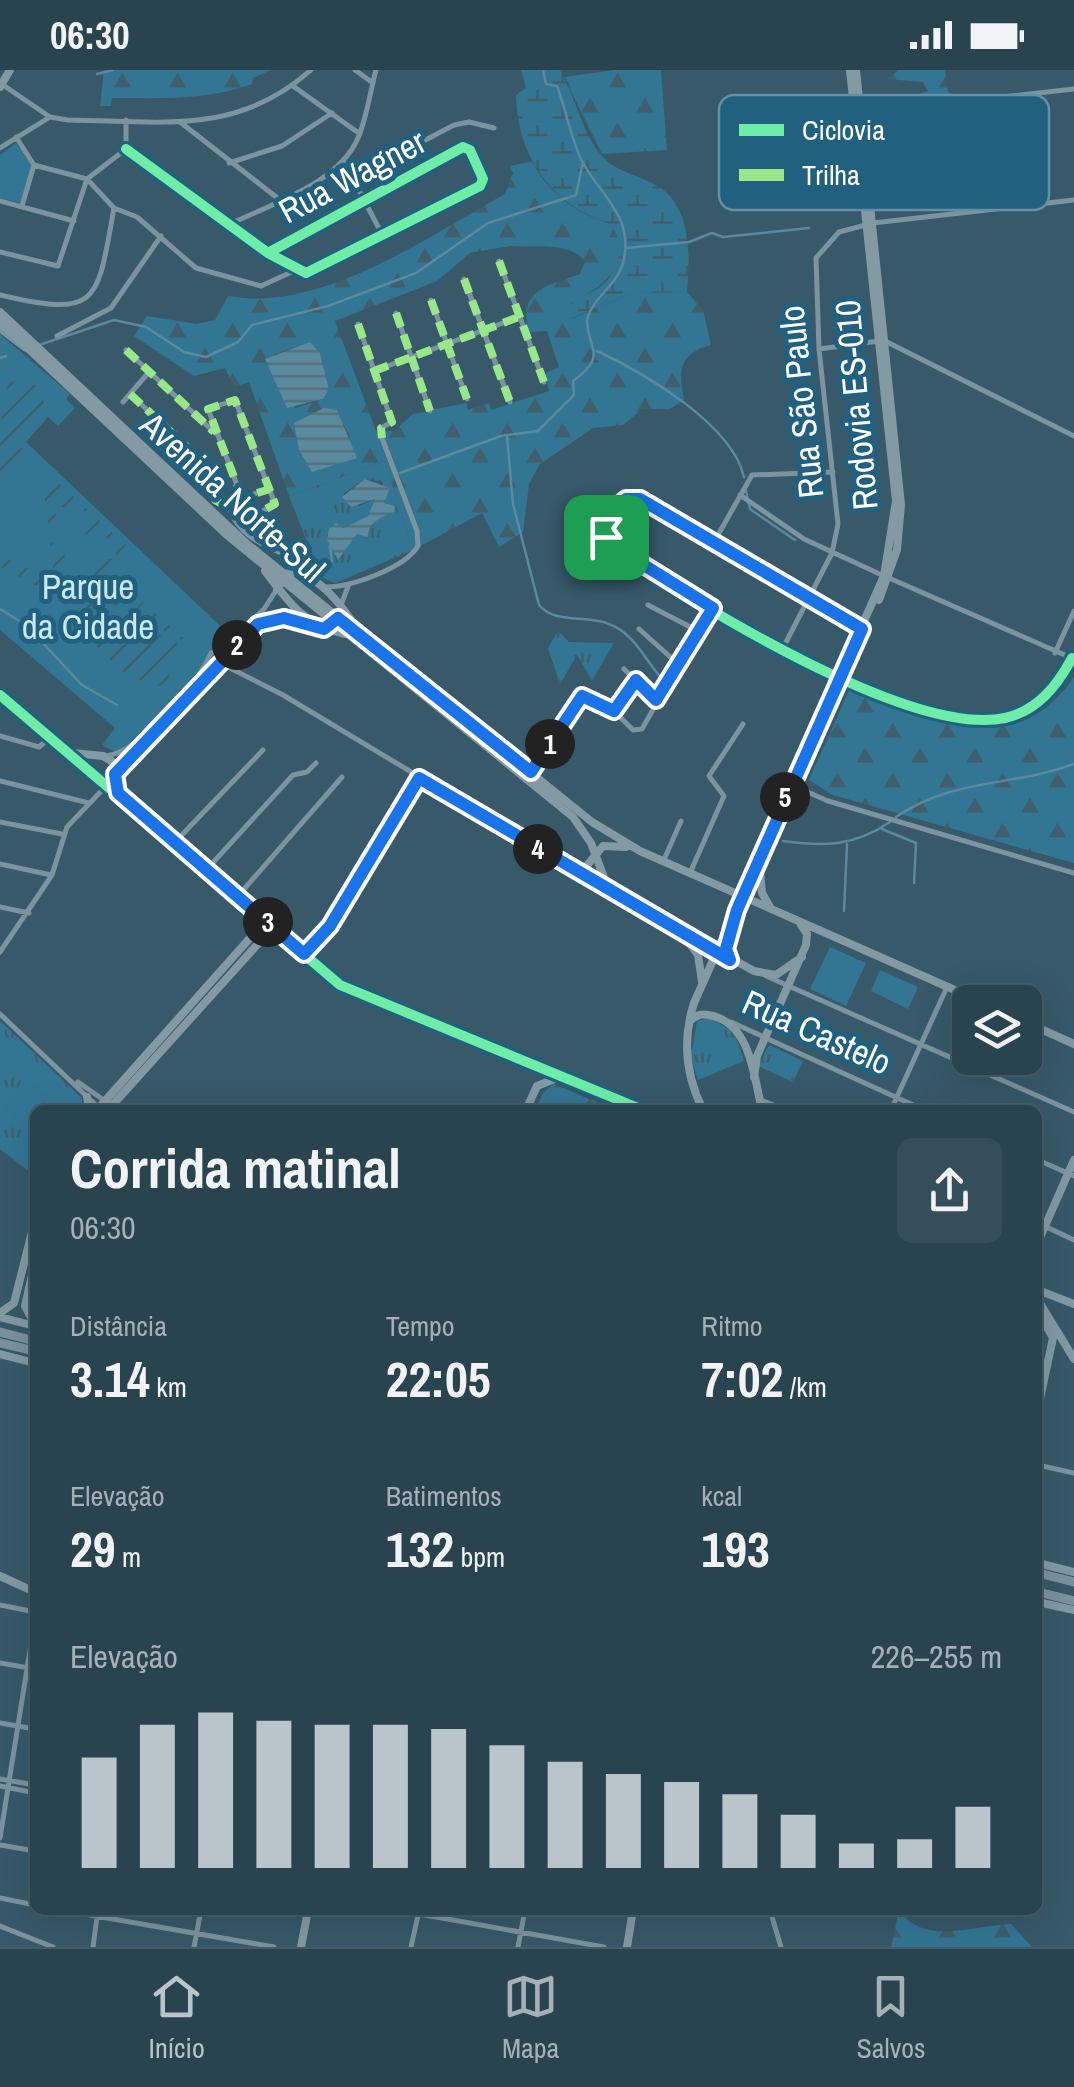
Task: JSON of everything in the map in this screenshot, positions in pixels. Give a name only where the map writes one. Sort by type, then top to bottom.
[{"type":"main road","points":[[1,86],[10,70]]},
{"type":"main road","name":"Rodovia ES-010","points":[[853,70],[858,95]]},
{"type":"main road","name":"Rodovia ES-010","points":[[853,70],[856,95]]},
{"type":"main road","name":"Rodovia ES-010","points":[[868,210],[869,224]]},
{"type":"main road","name":"Rodovia ES-010","points":[[772,911],[762,893],[760,871],[886,577],[901,505],[868,210]]},
{"type":"main road","name":"Avenida Norte-Sul","points":[[0,312],[229,522],[258,557]]},
{"type":"main road","name":"Avenida Norte-Sul","points":[[0,326],[349,635],[568,812],[582,827],[608,891]]},
{"type":"main road","points":[[250,534],[250,547]]},
{"type":"main road","points":[[258,557],[284,578],[316,583],[340,604],[364,638]]},
{"type":"main road","name":"Rodovia ES-010","points":[[698,1105],[688,1023],[886,577]]},
{"type":"main road","points":[[284,578],[285,602],[314,626],[349,635]]},
{"type":"main road","points":[[324,629],[336,621],[340,604]]},
{"type":"main road","name":"Avenida Norte-Sul","points":[[336,621],[364,638],[592,822],[640,851],[742,898]]},
{"type":"main road","points":[[0,695],[106,778]]},
{"type":"main road","points":[[65,749],[80,756],[105,756],[116,764],[106,778]]},
{"type":"main road","points":[[105,756],[94,763],[118,793],[350,990],[631,1105]]},
{"type":"main road","points":[[580,874],[609,844],[640,851]]},
{"type":"main road","points":[[608,891],[754,971],[776,975],[802,957]]},
{"type":"main road","points":[[742,898],[952,989]]},
{"type":"main road","points":[[730,960],[726,949],[737,910]]},
{"type":"main road","points":[[754,1077],[765,1039],[802,957],[807,934],[795,920]]},
{"type":"main road","points":[[106,1105],[270,923]]},
{"type":"main road","points":[[681,933],[698,955],[701,987]]},
{"type":"main road","name":"Rua Castelo","points":[[688,1023],[701,1014],[724,1019]]},
{"type":"main road","points":[[724,1019],[741,1035],[761,1105]]},
{"type":"main road","points":[[1042,1030],[1074,1044]]},
{"type":"main road","points":[[528,1064],[537,1076],[528,1105]]},
{"type":"main road","points":[[537,1086],[547,1079],[562,1078]]},
{"type":"main road","points":[[600,1093],[611,1105]]},
{"type":"main road","points":[[87,1097],[88,1105]]},
{"type":"main road","points":[[1042,1223],[1071,1175],[1074,1160]]},
{"type":"main road","points":[[0,1315],[14,1302],[30,1240]]},
{"type":"main road","points":[[30,1286],[26,1306],[30,1314]]},
{"type":"main road","points":[[1042,1291],[1074,1304]]},
{"type":"main road","points":[[1042,1303],[1046,1298],[1062,1298]]},
{"type":"main road","points":[[1042,1309],[1074,1360]]},
{"type":"main road","points":[[1042,1311],[1053,1338],[1042,1391]]},
{"type":"main road","points":[[0,1315],[30,1324]]},
{"type":"main road","points":[[0,1332],[30,1339]]},
{"type":"main road","points":[[0,1343],[30,1350]]},
{"type":"main road","points":[[1049,1360],[1060,1353],[1074,1360]]},
{"type":"main road","points":[[0,1354],[30,1362]]},
{"type":"main road","points":[[1042,1564],[1074,1572]]},
{"type":"main road","points":[[1042,1575],[1074,1582]]},
{"type":"main road","points":[[0,1576],[30,1590]]},
{"type":"main road","points":[[1042,1593],[1074,1601]]},
{"type":"main road","points":[[1042,1603],[1074,1610]]},
{"type":"main road","points":[[301,1947],[307,1915]]},
{"type":"main road","points":[[627,1947],[632,1915]]},
{"type":"street","points":[[1,86],[50,116],[177,120],[250,112],[311,70]]},
{"type":"street","points":[[355,70],[372,83]]},
{"type":"street","points":[[230,224],[280,200],[343,160],[360,134],[376,70]]},
{"type":"street","points":[[293,86],[360,134]]},
{"type":"street","points":[[1028,95],[1074,90]]},
{"type":"street","points":[[230,164],[282,146],[332,112]]},
{"type":"street","points":[[0,148],[50,116]]},
{"type":"street","points":[[126,120],[126,149]]},
{"type":"street","points":[[177,120],[280,200]]},
{"type":"street","points":[[353,178],[454,125],[469,122],[494,128]]},
{"type":"street","points":[[16,137],[34,164],[87,180],[114,208],[137,216],[196,268],[237,282],[266,285],[296,270]]},
{"type":"street","name":"Rua Wagner","points":[[268,253],[463,148],[470,150],[482,184],[383,236]]},
{"type":"street","points":[[126,149],[268,253],[296,270],[315,271],[383,236],[343,160]]},
{"type":"street","points":[[0,252],[58,266],[87,180],[126,149]]},
{"type":"street","points":[[22,206],[34,164]]},
{"type":"street","points":[[1049,203],[1074,200]]},
{"type":"street","points":[[0,201],[74,221]]},
{"type":"street","points":[[0,295],[54,308],[74,305],[86,297],[102,268],[114,208]]},
{"type":"street","points":[[869,224],[989,210]]},
{"type":"street","name":"Rua São Paulo","points":[[782,649],[832,553],[838,524],[819,349],[816,258],[839,232],[869,224]]},
{"type":"street","points":[[58,336],[112,308],[161,236]]},
{"type":"street","points":[[499,260],[544,382]]},
{"type":"street","points":[[464,279],[510,402]]},
{"type":"street","points":[[430,300],[467,399]]},
{"type":"street","points":[[396,313],[430,411]]},
{"type":"street","points":[[374,371],[519,318]]},
{"type":"street","points":[[229,522],[269,551],[306,565],[316,583],[332,587],[408,558],[418,546],[417,531],[382,438],[381,428],[392,422],[358,324]]},
{"type":"street","points":[[819,349],[882,341],[1074,436]]},
{"type":"street","points":[[126,350],[218,436]]},
{"type":"street","points":[[123,402],[149,372]]},
{"type":"street","points":[[130,394],[199,458],[215,500],[228,502],[270,489]]},
{"type":"street","points":[[250,534],[240,516],[239,499],[208,409],[235,400],[274,506],[260,513]]},
{"type":"street","points":[[142,427],[152,415]]},
{"type":"street","points":[[204,423],[211,418]]},
{"type":"street","points":[[165,448],[176,436]]},
{"type":"street","points":[[187,469],[199,458]]},
{"type":"street","points":[[714,542],[752,475],[834,472]]},
{"type":"street","points":[[740,496],[832,553],[1073,659],[1045,696],[1004,718],[968,719],[841,682],[615,548],[604,524],[611,508],[633,498],[862,629]]},
{"type":"street","points":[[228,502],[229,522]]},
{"type":"street","points":[[229,522],[240,516]]},
{"type":"street","points":[[105,756],[130,750],[208,663],[211,653],[220,651],[264,609],[294,562],[286,557]]},
{"type":"street","points":[[340,604],[352,581]]},
{"type":"street","points":[[648,605],[695,629]]},
{"type":"street","points":[[531,772],[582,696],[614,711],[633,730],[642,729],[695,629],[713,608]]},
{"type":"street","points":[[1055,652],[1074,611]]},
{"type":"street","points":[[0,952],[52,875],[62,834],[106,778],[263,622],[284,618],[314,626]]},
{"type":"street","points":[[640,628],[677,663]]},
{"type":"street","points":[[220,651],[220,663]]},
{"type":"street","points":[[208,663],[220,663],[282,695],[608,891]]},
{"type":"street","points":[[624,668],[656,700]]},
{"type":"street","points":[[614,711],[636,680]]},
{"type":"street","points":[[690,874],[724,796],[709,776],[743,724]]},
{"type":"street","points":[[0,736],[39,747],[51,737]]},
{"type":"street","points":[[176,841],[263,750]]},
{"type":"street","points":[[207,869],[294,775],[307,772],[316,763]]},
{"type":"street","points":[[238,896],[342,777]]},
{"type":"street","points":[[304,954],[330,926],[419,778]]},
{"type":"street","points":[[0,781],[90,801]]},
{"type":"street","points":[[796,787],[846,806],[1074,873]]},
{"type":"street","points":[[663,862],[681,820]]},
{"type":"street","points":[[0,822],[62,834]]},
{"type":"street","points":[[0,864],[52,875]]},
{"type":"street","points":[[0,907],[29,913]]},
{"type":"street","points":[[754,971],[1074,1112]]},
{"type":"street","points":[[893,1105],[947,987]]},
{"type":"street","points":[[0,1014],[102,1105]]},
{"type":"street","name":"Rua Castelo","points":[[724,1019],[912,1105]]},
{"type":"street","points":[[72,1079],[87,1097],[101,1105]]},
{"type":"street","points":[[1042,1162],[1071,1175]]},
{"type":"street","points":[[1042,1225],[1074,1240]]},
{"type":"street","points":[[1042,1466],[1073,1471]]},
{"type":"street","points":[[0,1606],[30,1615]]},
{"type":"street","points":[[30,1648],[0,1842],[30,1850]]},
{"type":"street","points":[[0,1662],[30,1667]]},
{"type":"street","points":[[0,1723],[30,1728]]},
{"type":"street","points":[[0,1783],[30,1785]]},
{"type":"street","points":[[11,1784],[30,1791]]},
{"type":"street","points":[[0,1898],[30,1904]]},
{"type":"street","points":[[93,1947],[98,1915]]},
{"type":"street","points":[[103,1915],[274,1947]]},
{"type":"street","points":[[194,1947],[200,1915]]},
{"type":"street","points":[[411,1947],[417,1915]]},
{"type":"street","points":[[433,1915],[604,1947]]},
{"type":"street","points":[[518,1947],[524,1915]]},
{"type":"street","points":[[772,1915],[781,1947]]},
{"type":"street","points":[[0,1926],[53,1947]]},
{"type":"green space","points":[[104,70],[271,70],[253,78],[252,84],[217,93],[112,98],[111,106],[100,106]]},
{"type":"green space","points":[[521,70],[560,70],[598,151],[612,165],[656,185],[672,198],[687,236],[687,292],[632,293],[570,319],[565,316],[573,302],[609,279],[619,253],[618,240],[608,223],[587,215],[554,190],[530,157],[518,117],[516,95],[526,88]]},
{"type":"green space","points":[[615,70],[661,70],[667,150],[602,154],[564,77]]},
{"type":"green space","points":[[899,70],[945,70],[948,92],[954,95],[916,95],[928,91],[923,82],[887,79]]},
{"type":"green space","points":[[16,143],[32,166],[21,203],[0,198],[0,155]]},
{"type":"green space","points":[[532,161],[554,192],[574,207],[608,223],[618,236],[621,249],[613,271],[594,290],[570,304],[571,319],[632,293],[687,292],[703,310],[711,345],[692,353],[683,365],[684,400],[670,409],[642,409],[623,425],[593,428],[540,464],[529,484],[523,532],[499,547],[482,513],[413,550],[385,461],[289,496],[249,382],[234,387],[225,368],[194,376],[134,336],[147,316],[197,324],[215,320],[228,296],[263,298],[300,293],[372,268],[505,194],[513,173],[510,166]],"holes":[[[510,246],[560,248],[585,261],[580,274],[546,287],[531,298],[527,307],[529,332],[547,331],[559,367],[546,373],[549,391],[491,410],[489,403],[468,410],[466,403],[413,414],[394,431],[376,431],[335,321],[437,281],[470,253]],[[310,342],[320,353],[329,389],[323,399],[295,408],[273,355]]]},
{"type":"green space","name":"Parque da Cidade","points":[[0,334],[70,394],[66,399],[75,408],[58,426],[48,417],[26,442],[232,637],[126,747],[113,751],[102,745],[115,728],[0,630]]},
{"type":"green space","points":[[10,381],[41,386],[44,407],[16,441],[27,454],[21,465],[0,475],[2,413]]},
{"type":"green space","points":[[385,461],[413,550],[335,583],[321,577],[289,496]],"holes":[[[365,479],[383,482],[386,509],[368,537],[357,534],[338,560],[327,535],[368,516],[375,499],[359,506],[343,494]]]},
{"type":"green space","points":[[50,475],[131,550],[102,582],[133,611],[143,602],[190,644],[54,574],[43,484]],"holes":[[[57,506],[88,512],[85,534],[119,541],[115,560],[97,557],[92,583],[61,577],[66,547],[51,543]]]},
{"type":"green space","points":[[0,555],[41,575],[69,601],[85,596],[90,599],[94,614],[104,624],[119,625],[128,618],[186,648],[171,666],[168,681],[161,686],[128,677],[91,641],[67,602],[0,567]]},
{"type":"green space","points":[[558,631],[569,642],[614,643],[592,680],[577,655],[560,684],[548,648]]},
{"type":"green space","points":[[1074,677],[1074,863],[833,795],[809,780],[849,690],[941,721],[998,727],[1025,720],[1050,704]]},
{"type":"green space","points":[[830,947],[866,963],[846,1006],[810,989]]},
{"type":"green space","points":[[880,970],[918,987],[908,1009],[871,991]]},
{"type":"green space","points":[[709,1018],[734,1032],[744,1061],[698,1080],[691,1057],[697,1021]]},
{"type":"green space","points":[[0,1021],[82,1098],[82,1105],[30,1105],[30,1172],[0,1149]]},
{"type":"green space","points":[[769,1045],[803,1061],[793,1082],[758,1066]]},
{"type":"green space","points":[[554,1084],[603,1105],[538,1105],[543,1093]]},
{"type":"green space","points":[[898,1915],[904,1915],[922,1928],[935,1931],[1011,1924],[1032,1947],[891,1947]]},
{"type":"shaded area","points":[[310,342],[320,353],[329,389],[323,399],[287,408],[265,359]]},
{"type":"shaded area","points":[[324,408],[337,410],[357,458],[312,472],[299,450],[294,423]]},
{"type":"shaded area","points":[[365,479],[390,488],[384,503],[395,506],[394,512],[374,523],[368,537],[357,534],[338,560],[327,540],[329,529],[336,523],[343,528],[368,516],[375,499],[351,507],[342,497]]},
{"type":"waterway","points":[[97,74],[113,70]]},
{"type":"waterway","points":[[400,473],[501,436],[538,431],[574,395],[573,381],[593,358],[587,319],[622,268],[624,230],[613,206],[582,161],[557,86],[546,84],[543,70]]},
{"type":"waterway","points":[[39,345],[114,320],[146,327],[184,352],[206,357],[238,342],[252,325],[328,306],[416,273],[488,223],[576,195],[583,162]]},
{"type":"waterway","points":[[625,248],[689,242],[712,233],[723,237],[809,228]]},
{"type":"waterway","points":[[597,351],[684,402],[723,438],[744,477]]},
{"type":"waterway","points":[[0,358],[6,356]]},
{"type":"waterway","points":[[507,436],[513,504],[539,605],[554,615],[600,621],[618,629],[634,642],[665,682]]},
{"type":"waterway","points":[[746,491],[750,509],[795,540]]},
{"type":"waterway","points":[[328,567],[332,561],[330,546]]},
{"type":"waterway","points":[[0,609],[26,625],[82,685],[117,705]]},
{"type":"waterway","points":[[896,817],[917,804],[961,789],[1074,764]]},
{"type":"waterway","points":[[783,841],[839,843],[864,836],[890,822]]},
{"type":"waterway","points":[[882,829],[916,843],[914,883]]},
{"type":"waterway","points":[[844,911],[847,844]]},
{"type":"marked path","points":[[499,261],[544,382]]},
{"type":"marked path","points":[[464,279],[510,402]]},
{"type":"marked path","points":[[431,300],[467,399]]},
{"type":"marked path","points":[[396,313],[430,411]]},
{"type":"marked path","points":[[374,371],[519,317]]},
{"type":"marked path","points":[[358,324],[392,422],[381,428],[382,438]]},
{"type":"marked path","points":[[126,350],[214,432]]},
{"type":"marked path","points":[[130,394],[199,458],[215,500],[222,504],[270,489]]},
{"type":"marked path","points":[[242,498],[208,409],[235,400],[275,504],[259,513]]},
{"type":"cycle path","points":[[126,149],[268,253],[306,273],[480,186],[483,179],[470,150],[463,147],[268,253]]},
{"type":"cycle path","points":[[861,629],[639,499],[619,502],[607,516],[604,531],[615,549],[696,601],[804,661],[916,708],[964,719],[1016,715],[1045,696],[1072,658]]},
{"type":"cycle path","points":[[0,695],[340,985],[631,1105]]},
{"type":"route","points":[[626,499],[640,499],[862,629],[737,910],[726,949],[730,960],[419,778],[330,926],[304,954],[114,786],[113,776],[223,660],[258,624],[277,618],[324,629],[338,618],[531,772],[580,697],[587,696],[614,711],[636,680],[656,700],[713,608],[624,554],[606,537],[604,524],[611,508],[626,499]]}]
